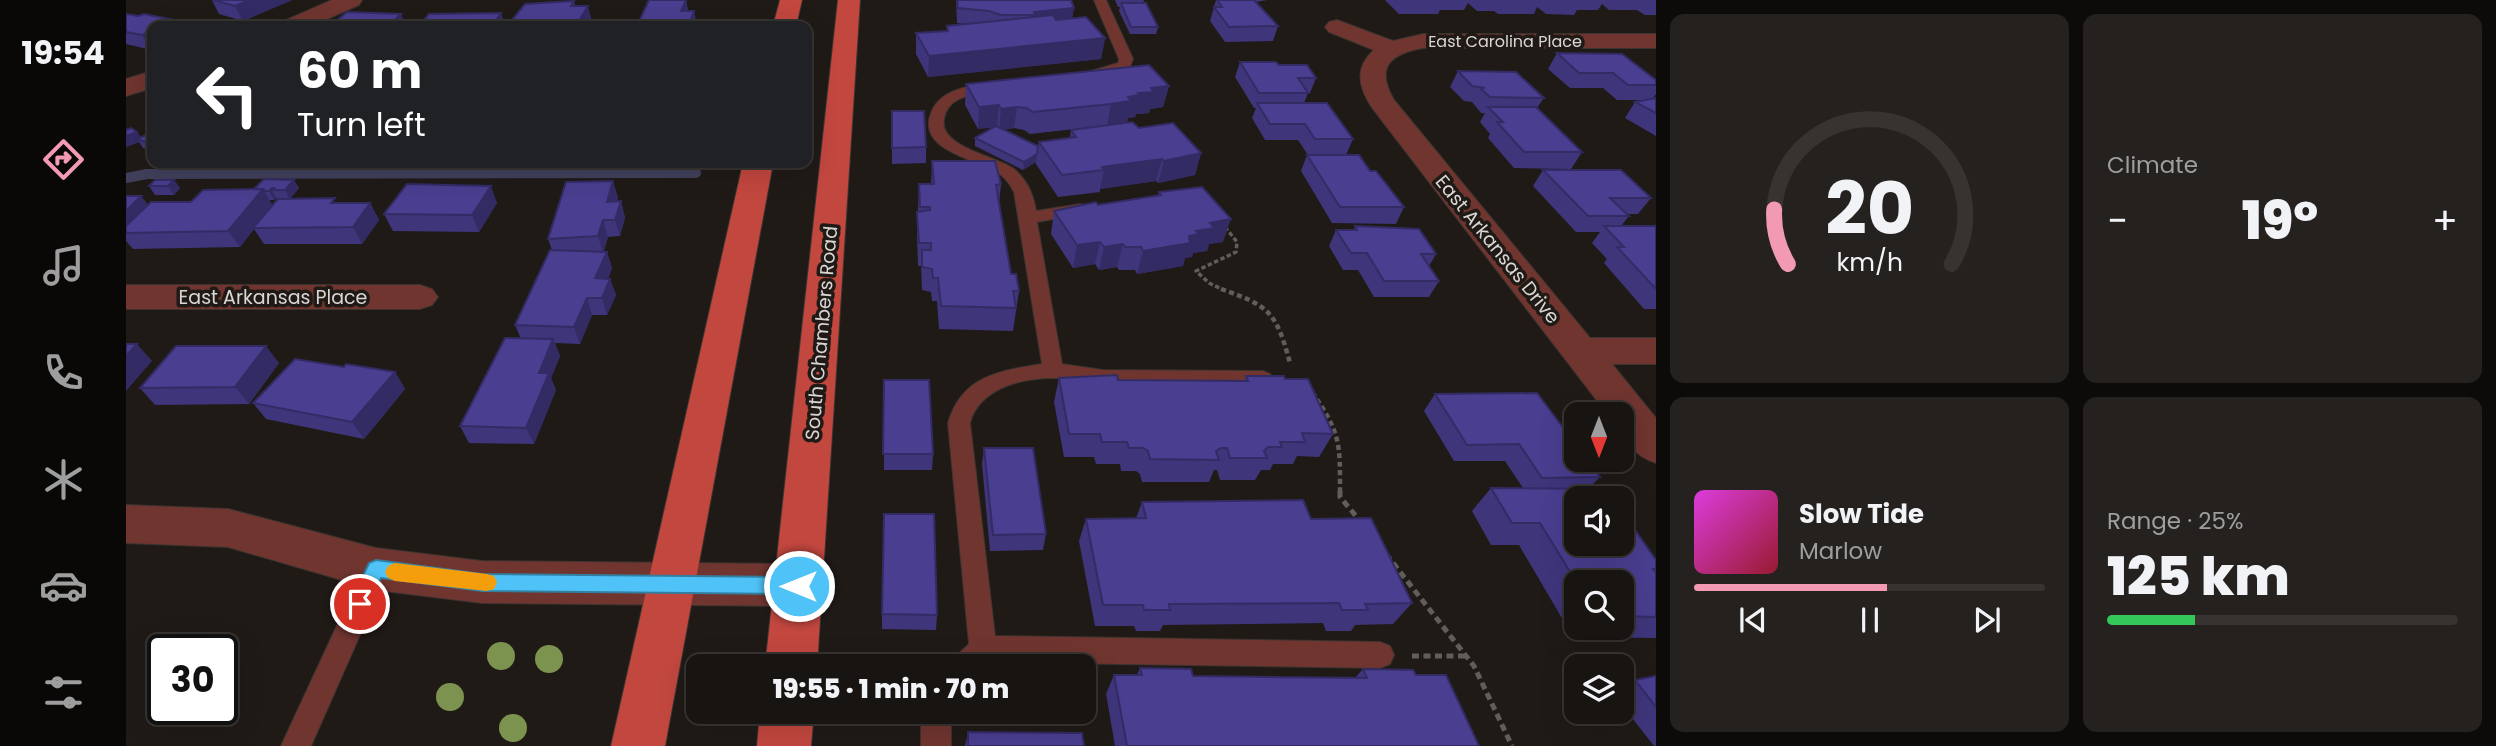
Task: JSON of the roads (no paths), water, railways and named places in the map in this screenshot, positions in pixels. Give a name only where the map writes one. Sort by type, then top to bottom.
[{"type":"main road","points":[[786,21],[790,0]]},
{"type":"main road","name":"South Chambers Road","points":[[792,654],[849,0]]},
{"type":"main road","points":[[638,746],[757,168]]},
{"type":"main road","points":[[784,746],[786,724]]},
{"type":"street","points":[[303,21],[351,0]]},
{"type":"street","points":[[1337,27],[1392,49]]},
{"type":"street","name":"East Carolina Place","points":[[1392,49],[1413,42],[1433,40],[1646,40],[1656,55]]},
{"type":"street","name":"East Arkansas Drive","points":[[1392,49],[1375,63],[1369,77],[1372,90],[1656,447]]},
{"type":"street","points":[[126,88],[147,81]]},
{"type":"street","name":"East Arkansas Place","points":[[126,297],[420,297]]},
{"type":"street","points":[[1579,351],[1656,351]]},
{"type":"street","points":[[126,524],[200,526],[247,532],[376,569],[482,582],[799,586]]},
{"type":"lane","points":[[1075,78],[1101,74],[1124,66],[1126,59],[1100,0]]},
{"type":"lane","points":[[1009,85],[969,90],[952,96],[936,115],[936,125],[948,145],[1005,170],[1019,186],[1028,203],[1028,218],[1054,370]]},
{"type":"lane","points":[[1028,218],[1094,206]]},
{"type":"lane","points":[[974,654],[959,423],[967,402],[981,389],[1007,379],[1054,370],[1103,378],[1263,379]]},
{"type":"lane","points":[[296,746],[376,569]]},
{"type":"lane","points":[[1096,657],[1380,656]]},
{"type":"lane","points":[[936,724],[936,746]]},
{"type":"waterway","points":[[126,178],[147,174],[696,173]]}]
